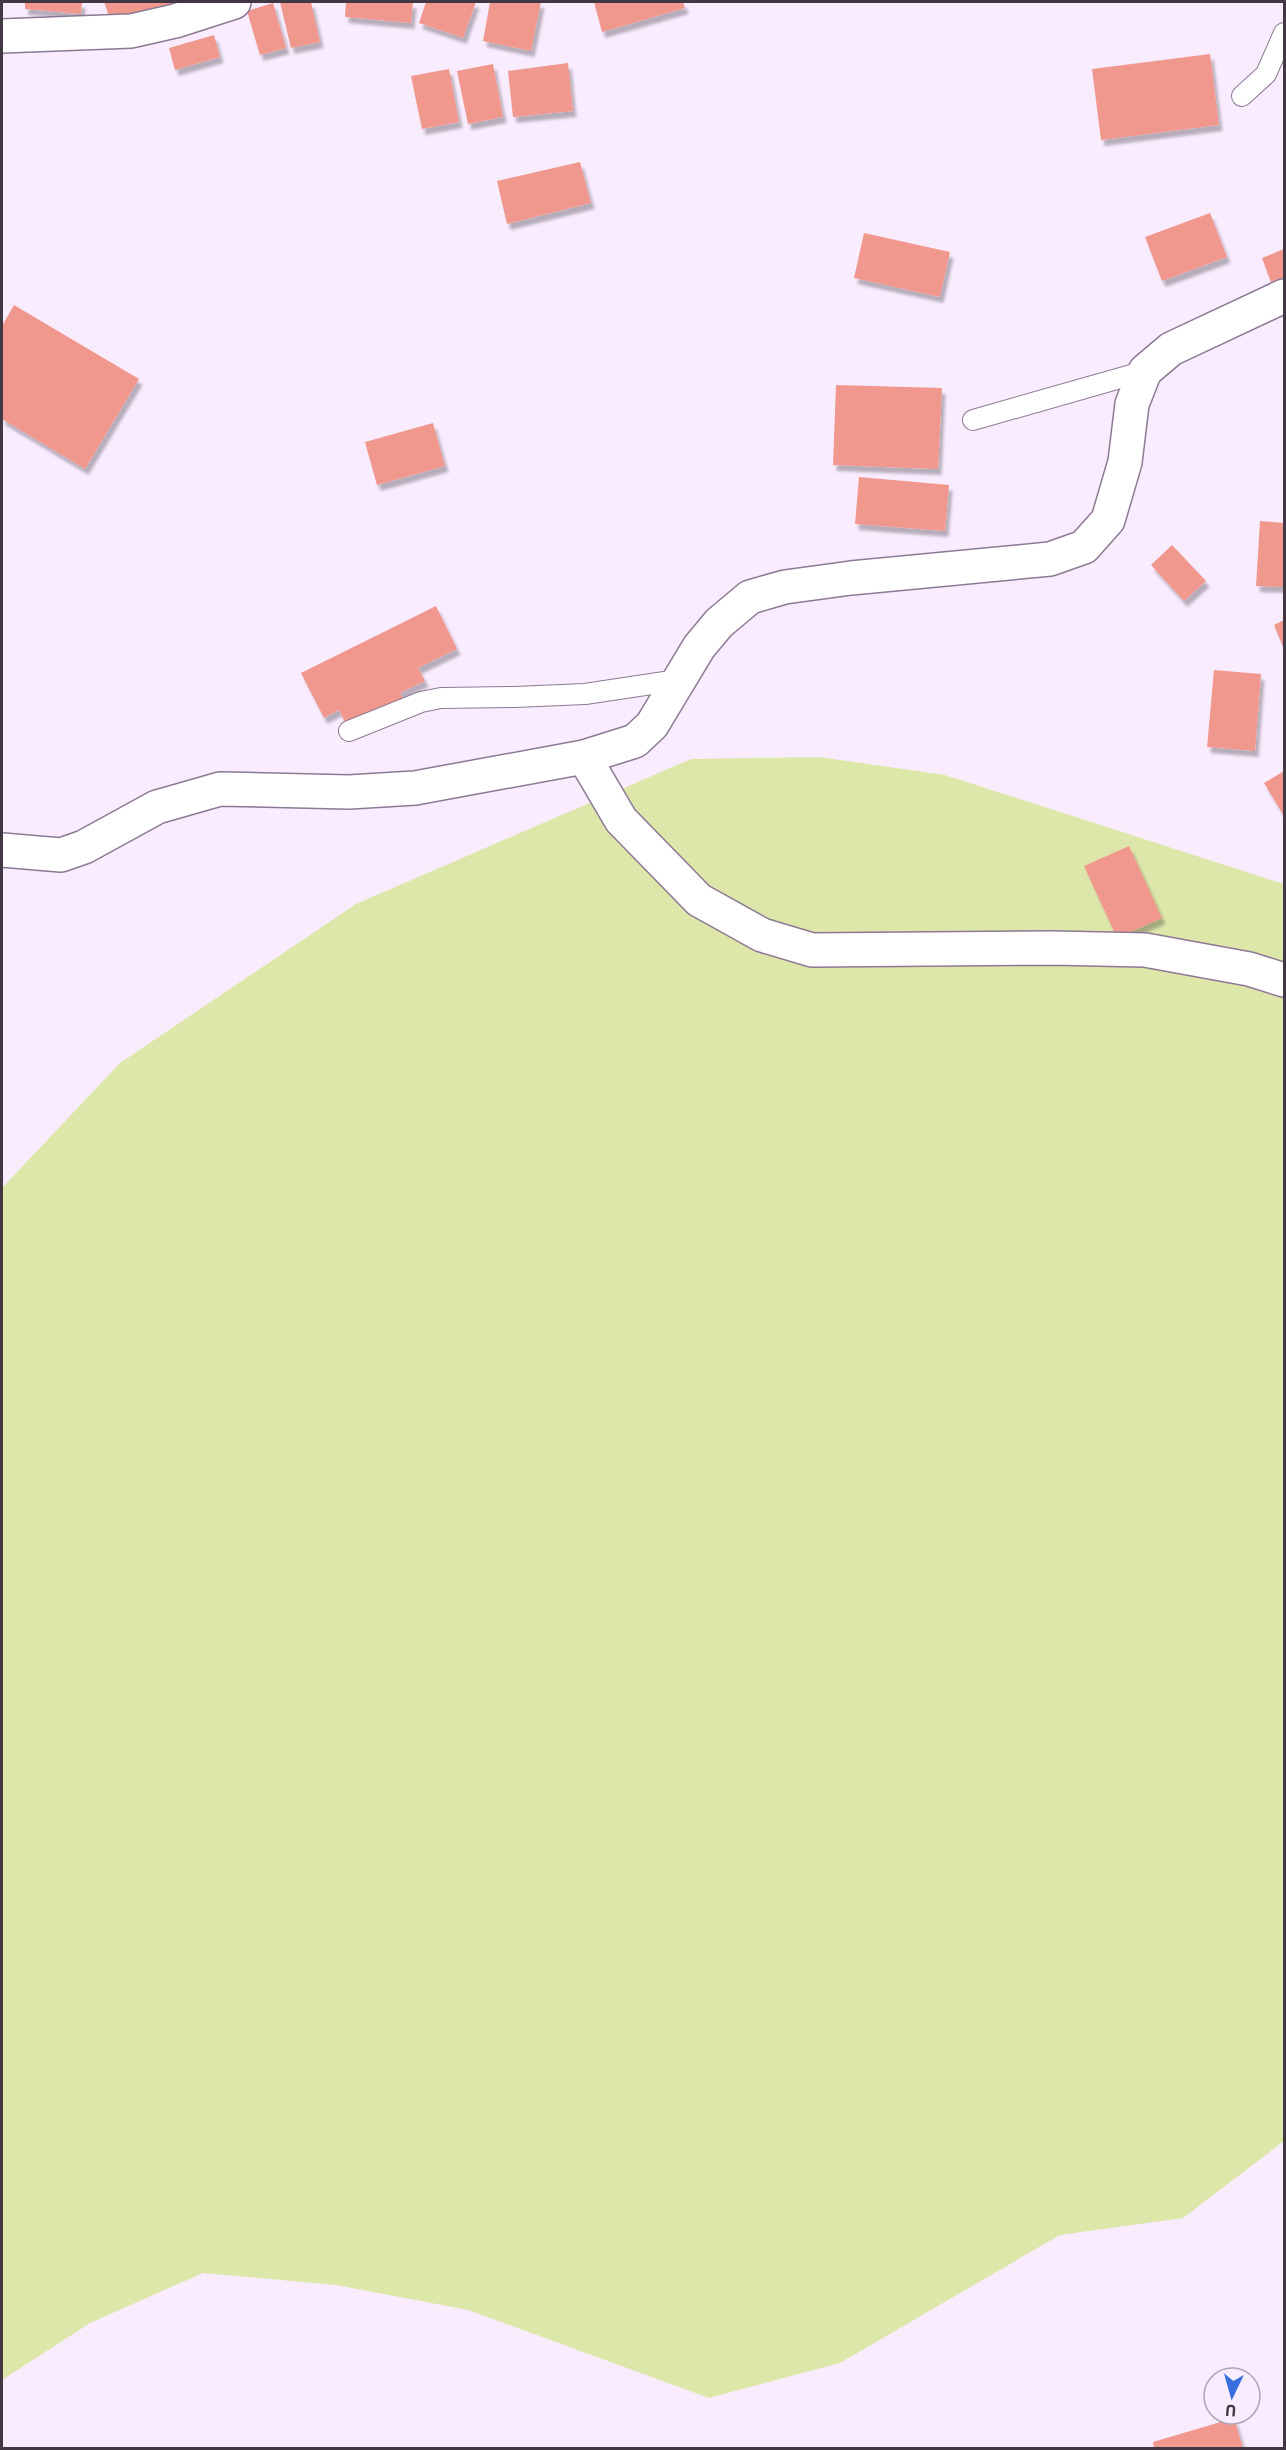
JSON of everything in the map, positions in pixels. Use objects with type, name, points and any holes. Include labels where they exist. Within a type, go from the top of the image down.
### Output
[{"type":"street","points":[[2,36],[131,31],[175,21],[234,2]]},
{"type":"street","points":[[2,850],[61,855],[84,847],[157,807],[220,789],[349,792],[415,788],[584,757],[635,741],[652,725],[699,646],[719,623],[750,597],[785,587],[851,578],[1050,559],[1084,547],[1108,520],[1125,462],[1132,404],[1145,371],[1171,349],[1284,296]]},
{"type":"street","points":[[584,757],[621,820],[699,900],[762,935],[812,950],[1053,948],[1145,950],[1250,969],[1284,980]]},
{"type":"lane","points":[[1242,96],[1266,74],[1284,33]]},
{"type":"lane","points":[[974,420],[1145,371]]},
{"type":"lane","points":[[349,731],[421,702],[441,698],[515,698],[585,694],[678,680]]},
{"type":"green space","points":[[819,757],[945,775],[1284,884],[1284,2141],[1183,2218],[1060,2235],[840,2363],[709,2398],[468,2310],[336,2285],[203,2273],[90,2323],[2,2380],[2,1188],[120,1063],[356,904],[691,759]]},
{"type":"building","points":[[25,2],[82,2],[81,14],[25,9]]},
{"type":"building","points":[[104,2],[174,2],[175,6],[113,27]]},
{"type":"building","points":[[280,2],[311,2],[320,42],[291,48]]},
{"type":"building","points":[[346,2],[413,2],[411,23],[345,17]]},
{"type":"building","points":[[426,2],[476,2],[463,38],[419,23]]},
{"type":"building","points":[[490,2],[541,2],[531,51],[483,41]]},
{"type":"building","points":[[594,2],[683,2],[685,8],[602,32]]},
{"type":"building","points":[[273,3],[286,48],[260,55],[247,11]]},
{"type":"building","points":[[214,35],[220,57],[175,70],[169,48]]},
{"type":"building","points":[[1210,54],[1219,125],[1101,140],[1092,69]]},
{"type":"building","points":[[568,63],[573,111],[513,117],[508,71]]},
{"type":"building","points":[[493,64],[503,117],[468,124],[457,71]]},
{"type":"building","points":[[449,69],[459,122],[422,129],[411,76]]},
{"type":"building","points":[[580,162],[591,203],[507,224],[497,181]]},
{"type":"building","points":[[1210,213],[1227,257],[1162,281],[1145,237]]},
{"type":"building","points":[[864,233],[950,252],[940,297],[854,278]]},
{"type":"building","points":[[1284,249],[1284,277],[1271,282],[1262,258]]},
{"type":"building","points":[[14,305],[139,379],[85,469],[2,419],[2,326]]},
{"type":"building","points":[[836,385],[942,388],[938,469],[833,465]]},
{"type":"building","points":[[433,423],[445,466],[377,485],[365,442]]},
{"type":"building","points":[[859,477],[949,485],[945,531],[855,524]]},
{"type":"building","points":[[1260,521],[1284,523],[1284,587],[1256,586]]},
{"type":"building","points":[[1172,545],[1206,581],[1184,601],[1151,565]]},
{"type":"building","points":[[436,606],[457,649],[418,668],[425,681],[400,693],[403,698],[347,726],[339,710],[324,718],[301,673]]},
{"type":"building","points":[[1284,620],[1284,649],[1274,625]]},
{"type":"building","points":[[1214,670],[1261,674],[1255,751],[1207,747]]},
{"type":"building","points":[[1284,771],[1284,816],[1264,783]]},
{"type":"building","points":[[1129,846],[1162,918],[1117,938],[1084,866]]},
{"type":"building","points":[[1207,2426],[1236,2426],[1243,2448],[1154,2448],[1153,2442]]}]
